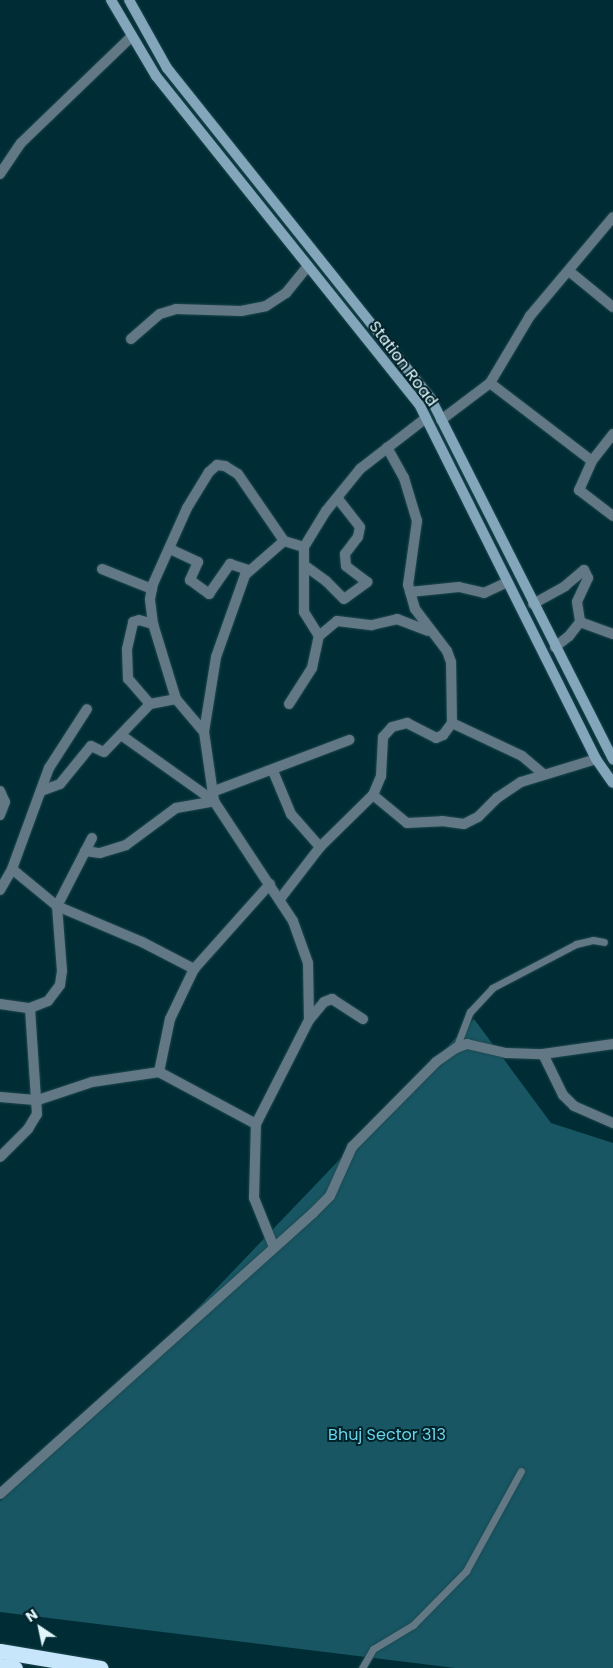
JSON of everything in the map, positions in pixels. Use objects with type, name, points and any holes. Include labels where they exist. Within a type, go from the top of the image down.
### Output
[{"type":"highway","points":[[0,1651],[101,1668]]},
{"type":"highway","points":[[0,1666],[15,1668]]},
{"type":"street","name":"Station Road","points":[[111,0],[156,76],[308,266],[426,418],[596,759],[613,783]]},
{"type":"street","name":"Station Road","points":[[129,0],[167,68],[431,399],[555,647],[609,745],[613,760]]},
{"type":"street","points":[[0,174],[22,143],[132,36]]},
{"type":"street","points":[[441,420],[490,384],[530,316],[613,217]]},
{"type":"street","points":[[131,339],[160,314],[176,309],[241,311],[266,306],[286,293],[308,266]]},
{"type":"street","points":[[568,271],[613,307]]},
{"type":"street","points":[[490,384],[592,461]]},
{"type":"street","points":[[319,636],[304,612],[304,547],[337,498],[360,469],[426,418]]},
{"type":"street","points":[[613,434],[592,461],[579,490],[613,516]]},
{"type":"street","points":[[280,899],[320,847],[373,795],[381,776],[383,737],[392,727],[407,723],[436,738],[443,736],[452,723],[451,662],[447,651],[428,630],[410,592],[408,585],[417,521],[404,478],[387,447]]},
{"type":"street","points":[[204,732],[176,699],[153,624],[152,589],[187,508],[209,472],[217,465],[232,468],[284,541],[304,547]]},
{"type":"street","points":[[304,565],[326,581],[344,599],[367,582],[346,566],[345,554],[358,537],[360,527],[337,498]]},
{"type":"street","points":[[213,797],[204,732],[216,657],[249,570],[284,541]]},
{"type":"street","points":[[170,549],[198,562],[190,580],[209,594],[230,564],[249,570]]},
{"type":"street","points":[[102,568],[152,589]]},
{"type":"street","points":[[533,604],[565,586],[584,570],[588,578],[577,602],[580,622],[569,636],[555,647]]},
{"type":"street","points":[[410,592],[459,587],[484,593],[508,582]]},
{"type":"street","points":[[289,704],[312,668],[319,636],[336,622],[372,625],[397,619],[428,630]]},
{"type":"street","points":[[150,704],[128,679],[126,649],[133,622],[139,620],[153,624]]},
{"type":"street","points":[[580,622],[613,634]]},
{"type":"street","points":[[41,791],[60,784],[91,746],[104,752],[150,704],[176,699]]},
{"type":"street","points":[[0,890],[12,869],[49,768],[87,708]]},
{"type":"street","points":[[452,723],[522,756],[542,773]]},
{"type":"street","points":[[121,735],[213,797],[293,921],[308,963],[309,1020]]},
{"type":"street","points":[[85,851],[100,853],[126,845],[176,808],[213,797],[237,780],[273,770],[349,740]]},
{"type":"street","points":[[373,795],[407,823],[442,821],[464,824],[478,817],[511,788],[542,773],[596,759]]},
{"type":"street","points":[[273,770],[291,814],[320,847]]},
{"type":"street","points":[[0,791],[5,802],[0,815]]},
{"type":"street","points":[[0,1004],[30,1008],[48,1001],[60,985],[57,906],[92,838]]},
{"type":"street","points":[[12,869],[57,906],[142,942],[194,969]]},
{"type":"street","points":[[160,1072],[170,1019],[194,969],[270,884]]},
{"type":"street","points":[[273,1245],[254,1198],[256,1124],[309,1020],[324,1002],[332,1000],[364,1019]]},
{"type":"street","points":[[0,1157],[28,1130],[37,1114],[38,1100],[30,1008]]},
{"type":"street","points":[[0,1494],[259,1262],[273,1245],[330,1196],[352,1147],[436,1062],[456,1048],[467,1044],[506,1053],[543,1054],[613,1044]]},
{"type":"street","points":[[543,1054],[563,1096],[574,1106],[613,1123]]},
{"type":"street","points":[[0,1097],[38,1100],[92,1082],[160,1072],[256,1124]]},
{"type":"lane","points":[[456,1048],[470,1012],[492,988],[576,944],[593,940],[604,942]]},
{"type":"lane","points":[[362,1668],[373,1649],[413,1625],[466,1572],[521,1471]]},
{"type":"green space","name":"Bhuj Sector 313","points":[[474,1019],[551,1123],[613,1143],[613,1668],[455,1668],[0,1612],[0,1501],[147,1361]]}]
